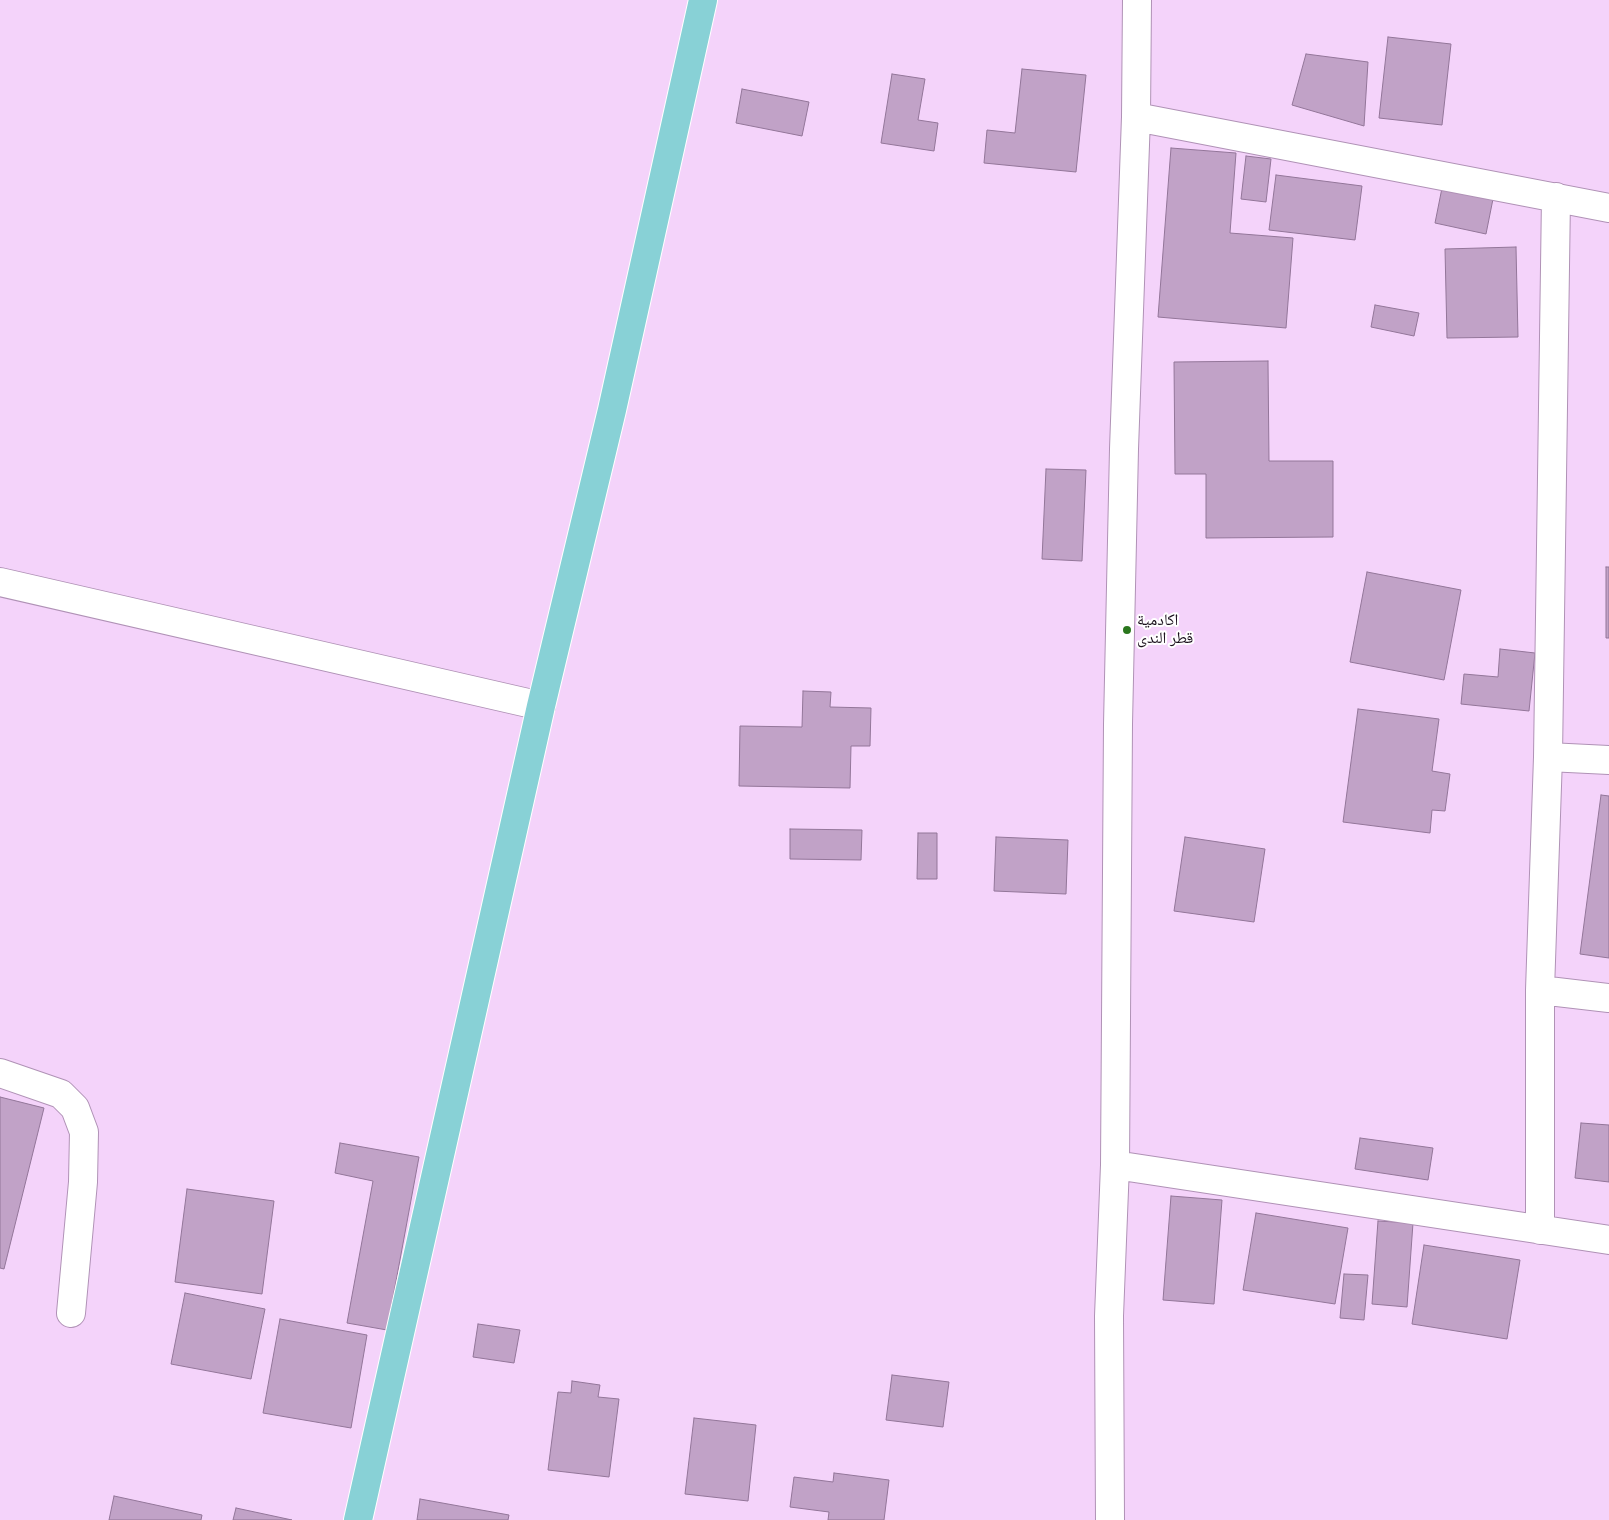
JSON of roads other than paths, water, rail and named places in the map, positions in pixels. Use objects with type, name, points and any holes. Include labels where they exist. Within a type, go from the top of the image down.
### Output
[{"type":"main road","points":[[358,1520],[541,706],[612,410],[703,0]]},
{"type":"street","points":[[1110,1520],[1109,1316],[1116,1165],[1118,714],[1124,448],[1136,117],[1137,0]]},
{"type":"street","points":[[1136,117],[1609,208]]},
{"type":"street","points":[[1540,1230],[1540,990],[1548,757],[1556,197]]},
{"type":"street","points":[[0,582],[541,706]]},
{"type":"street","points":[[1548,757],[1609,760]]},
{"type":"street","points":[[1540,990],[1609,998]]},
{"type":"street","points":[[0,1073],[61,1094],[75,1108],[84,1132],[83,1182],[71,1313]]},
{"type":"street","points":[[1116,1165],[1609,1240]]},
{"type":"place","name":"اكادمية قطر الندى","points":[[1127,630]]}]
